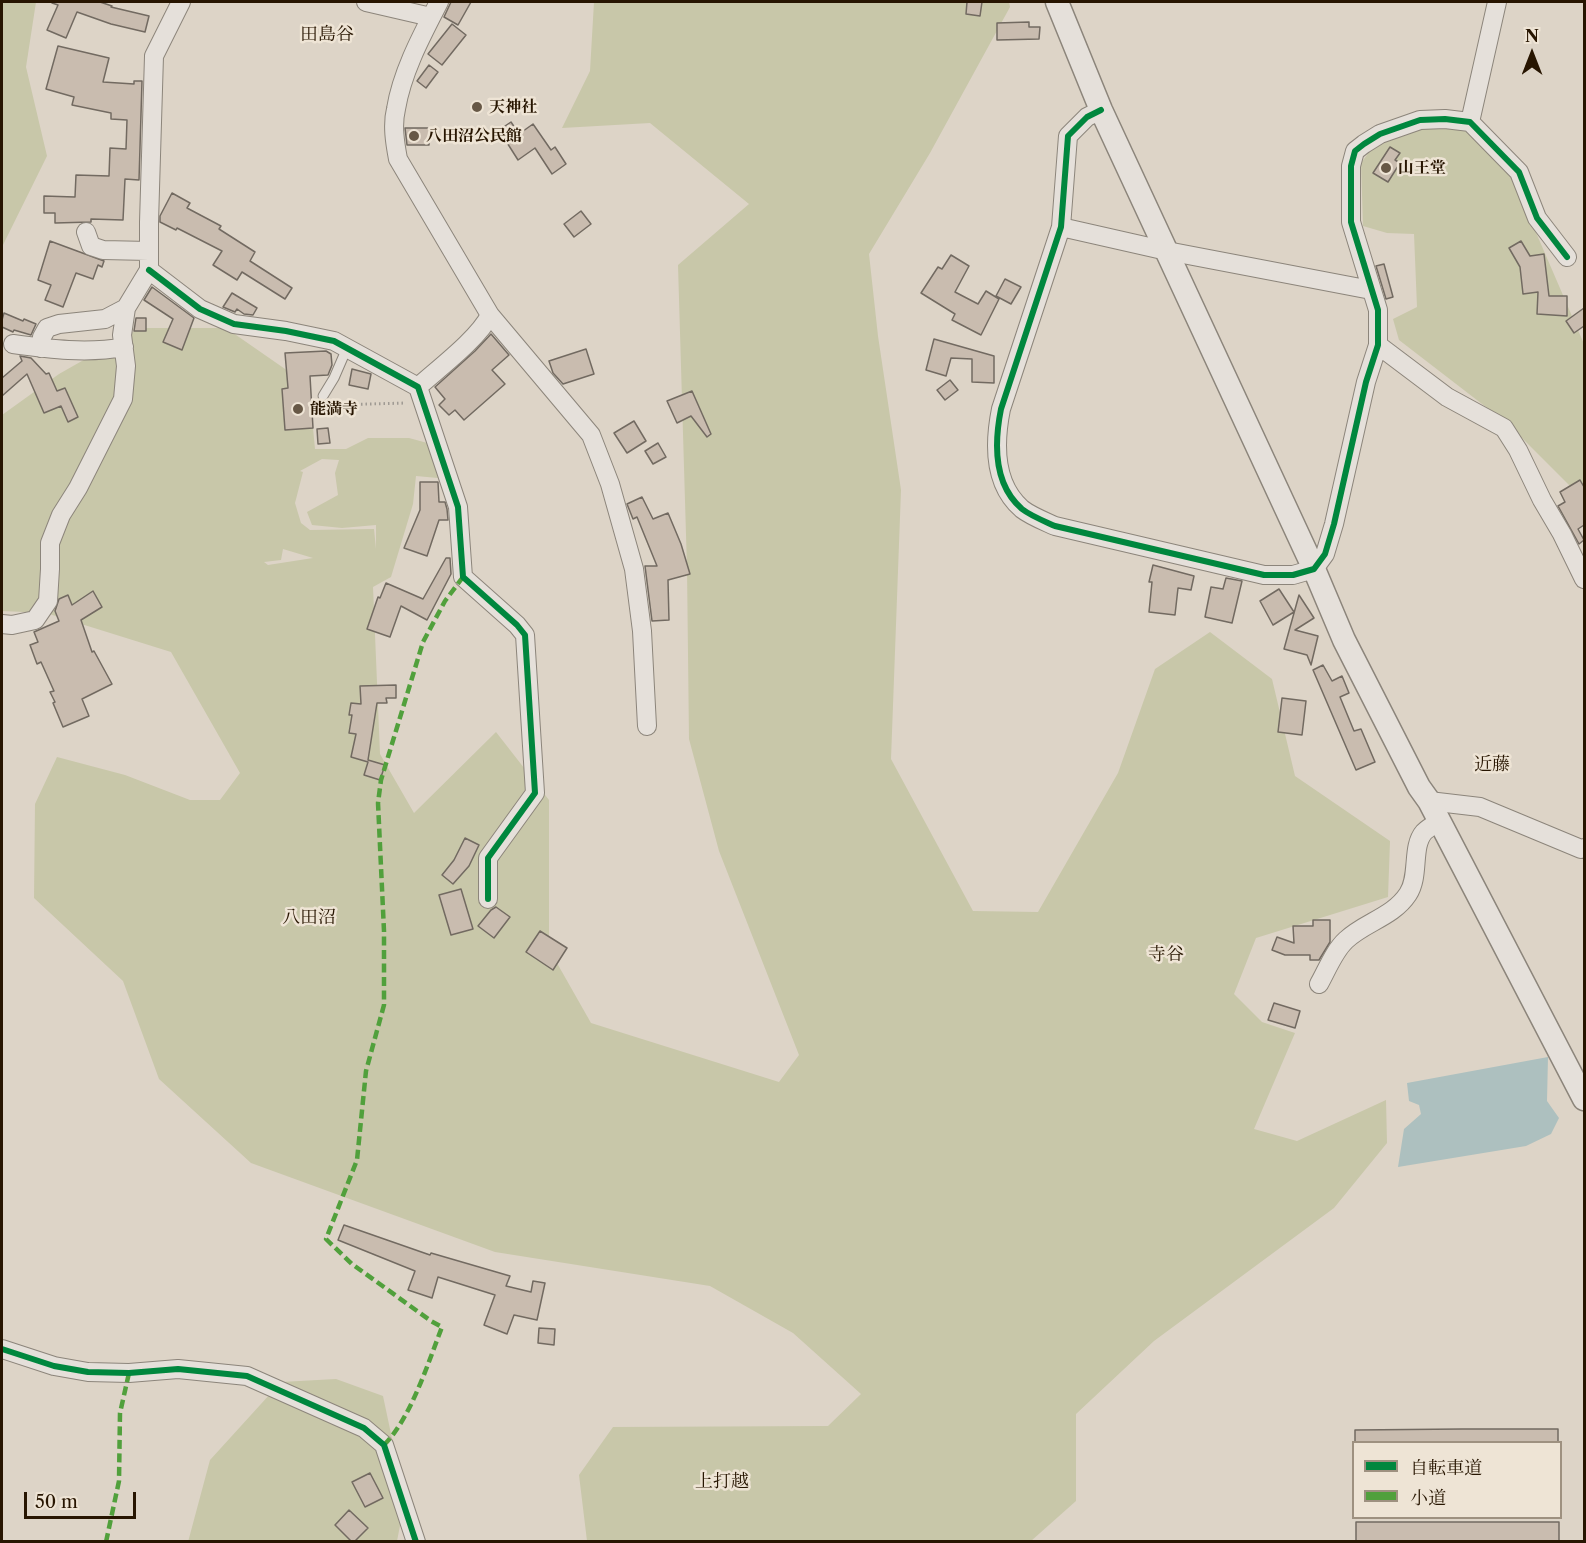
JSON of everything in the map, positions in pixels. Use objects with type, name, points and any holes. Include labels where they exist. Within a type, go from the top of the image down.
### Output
[{"type":"street","points":[[2,624],[12,625],[35,620],[48,601],[50,543],[61,515],[78,488],[123,399],[126,366],[122,335],[126,308],[149,270],[154,56],[181,2]]},
{"type":"street","points":[[366,2],[435,9],[412,60],[395,110],[398,159],[490,315],[591,435],[610,483],[634,569],[642,631],[647,726]]},
{"type":"street","points":[[1057,2],[1101,110],[1314,569],[1344,640],[1584,1099]]},
{"type":"street","points":[[1470,122],[1497,2]]},
{"type":"street","points":[[1101,110],[1087,117],[1068,136],[1061,227],[1001,409],[997,428],[997,457],[1008,496],[1023,511],[1055,526],[1264,575],[1293,575],[1314,569],[1325,554],[1335,524],[1366,382],[1378,345],[1378,310],[1351,222],[1351,166],[1355,151],[1380,134],[1420,120],[1445,119],[1470,122],[1519,172],[1538,218],[1567,257]]},
{"type":"street","points":[[1061,227],[1371,290]]},
{"type":"street","points":[[86,232],[91,246],[103,250],[149,250]]},
{"type":"street","points":[[149,270],[200,309],[234,324],[334,342],[420,395],[458,507],[463,577],[517,625],[525,635],[535,793],[488,858],[488,899]]},
{"type":"street","points":[[40,348],[47,328],[59,324],[105,319],[126,308]]},
{"type":"street","points":[[420,395],[486,324],[490,315]]},
{"type":"street","points":[[13,345],[69,351],[104,351],[124,348]]},
{"type":"street","points":[[1378,345],[1447,397],[1504,428],[1518,450],[1542,500],[1563,534],[1584,579]]},
{"type":"street","points":[[1429,801],[1480,807],[1581,849],[1584,848]]},
{"type":"street","points":[[1319,984],[1343,942],[1356,931],[1401,904],[1410,890],[1416,870],[1418,846],[1424,832],[1440,821]]},
{"type":"street","points":[[2,1349],[54,1366],[88,1372],[129,1373],[178,1369],[247,1376],[364,1428],[384,1445],[416,1542]]},
{"type":"lane","points":[[323,396],[347,348]]},
{"type":"path","points":[[334,405],[420,395]]},
{"type":"green space","points":[[2,2],[36,2],[26,67],[47,156],[2,247]]},
{"type":"green space","points":[[594,2],[1009,2],[1010,7],[930,153],[869,254],[878,336],[901,490],[891,759],[973,911],[1038,912],[1118,773],[1155,669],[1210,632],[1272,679],[1295,776],[1390,841],[1388,897],[1256,938],[1234,994],[1262,1022],[1295,1033],[1254,1129],[1297,1141],[1386,1100],[1387,1143],[1334,1208],[1154,1341],[1076,1414],[1076,1501],[1031,1541],[587,1541],[579,1475],[613,1427],[828,1426],[861,1394],[793,1333],[710,1286],[495,1252],[251,1163],[159,1079],[123,981],[34,898],[35,804],[57,757],[125,775],[190,800],[220,800],[240,773],[171,652],[46,613],[2,611],[2,415],[59,374],[140,328],[226,328],[311,387],[282,389],[285,430],[313,428],[315,449],[346,449],[368,438],[409,438],[431,444],[438,478],[416,476],[413,504],[391,577],[373,587],[380,754],[414,813],[496,732],[549,800],[549,949],[591,1023],[779,1082],[799,1055],[719,851],[689,739],[687,568],[678,265],[749,204],[650,123],[562,128],[590,71]],"holes":[[[322,459],[339,460],[335,473],[338,495],[307,512],[312,525],[342,528],[376,525],[376,549],[374,529],[310,530],[301,523],[295,503],[303,472],[300,471]],[[283,549],[313,558],[268,565],[264,562],[281,560]]]},
{"type":"green space","points":[[1420,125],[1468,129],[1509,166],[1584,344],[1584,500],[1508,424],[1399,340],[1393,319],[1417,307],[1414,234],[1387,233],[1363,226],[1361,163],[1372,148]]},
{"type":"green space","points":[[336,1379],[383,1396],[405,1500],[397,1541],[188,1542],[210,1460],[281,1382]]},
{"type":"shaded area","points":[[1548,1057],[1547,1101],[1559,1118],[1551,1134],[1526,1146],[1398,1167],[1404,1129],[1421,1114],[1419,1105],[1409,1101],[1407,1083]]},
{"type":"building","points":[[52,2],[100,2],[149,16],[145,32],[111,24],[77,12],[66,38],[47,30],[58,5]]},
{"type":"building","points":[[451,2],[471,2],[458,25],[444,17]]},
{"type":"building","points":[[967,2],[982,2],[980,16],[966,14]]},
{"type":"building","points":[[1029,22],[1029,27],[1040,27],[1039,39],[997,40],[997,23]]},
{"type":"building","points":[[452,24],[466,35],[442,65],[428,54]]},
{"type":"building","points":[[58,46],[109,58],[103,82],[134,84],[134,81],[142,81],[139,180],[125,179],[123,220],[91,219],[91,222],[55,223],[55,213],[44,213],[44,196],[75,197],[76,175],[109,176],[110,148],[126,149],[127,120],[111,119],[111,113],[72,105],[74,97],[46,89]]},
{"type":"building","points":[[429,65],[438,72],[426,88],[417,81]]},
{"type":"building","points":[[511,122],[519,134],[533,124],[551,150],[555,147],[566,164],[552,174],[535,148],[518,160],[499,130]]},
{"type":"building","name":"八田沼公民館","points":[[405,128],[429,128],[429,145],[407,145]]},
{"type":"building","name":"山王堂","points":[[1390,147],[1400,153],[1395,160],[1400,163],[1388,182],[1373,173]]},
{"type":"building","points":[[172,193],[190,203],[187,208],[221,226],[219,229],[255,252],[250,261],[292,288],[285,299],[242,272],[237,280],[213,265],[222,251],[160,222],[160,216]]},
{"type":"building","points":[[581,211],[591,224],[574,237],[564,224]]},
{"type":"building","points":[[50,241],[104,261],[102,267],[98,265],[93,279],[76,273],[63,307],[45,300],[51,285],[38,280]]},
{"type":"building","points":[[1521,241],[1530,256],[1544,254],[1549,296],[1567,296],[1567,316],[1537,314],[1538,292],[1523,294],[1520,267],[1509,248]]},
{"type":"building","points":[[951,255],[969,266],[955,292],[978,304],[986,291],[999,299],[981,335],[952,320],[955,314],[921,293],[938,267],[942,269]]},
{"type":"building","points":[[1384,264],[1393,297],[1386,299],[1376,266]]},
{"type":"building","points":[[1005,279],[1021,287],[1011,304],[996,296]]},
{"type":"building","points":[[152,287],[194,318],[182,350],[163,342],[173,319],[144,300]]},
{"type":"building","points":[[232,293],[257,308],[253,315],[223,307]]},
{"type":"building","points":[[1584,308],[1584,326],[1574,333],[1566,321]]},
{"type":"building","points":[[4,313],[36,324],[31,335],[14,330],[13,332],[2,327]]},
{"type":"building","points":[[136,318],[146,318],[146,331],[134,331]]},
{"type":"building","points":[[491,334],[509,355],[492,370],[505,384],[464,420],[455,410],[449,415],[439,405],[445,399],[435,387]]},
{"type":"building","points":[[934,339],[994,356],[994,383],[972,382],[972,359],[951,358],[946,376],[926,370]]},
{"type":"building","points":[[586,349],[594,374],[563,384],[553,373],[549,361]]},
{"type":"building","points":[[326,351],[331,354],[332,365],[328,375],[310,376],[313,428],[285,430],[282,389],[288,388],[285,353]]},
{"type":"building","points":[[20,356],[31,358],[46,374],[49,373],[57,391],[65,388],[78,417],[68,422],[61,406],[44,413],[27,374],[2,396],[2,378],[22,361]]},
{"type":"building","points":[[352,369],[371,374],[368,389],[349,385]]},
{"type":"building","points":[[950,380],[958,390],[945,400],[937,390]]},
{"type":"building","points":[[692,391],[711,434],[707,437],[691,416],[677,423],[667,401]]},
{"type":"building","points":[[634,421],[646,441],[627,453],[614,433]]},
{"type":"building","points":[[328,428],[330,443],[318,444],[317,429]]},
{"type":"building","points":[[658,443],[666,457],[653,464],[645,451]]},
{"type":"building","points":[[1580,480],[1584,487],[1584,525],[1578,529],[1584,540],[1579,544],[1558,506],[1565,502],[1560,492]]},
{"type":"building","points":[[420,482],[438,482],[439,502],[445,502],[447,509],[448,520],[439,520],[427,556],[404,548],[420,510]]},
{"type":"building","points":[[642,497],[653,519],[668,513],[690,574],[668,580],[669,620],[652,621],[645,566],[657,566],[637,517],[633,519],[627,504]]},
{"type":"building","points":[[446,558],[450,558],[451,574],[427,620],[401,606],[390,637],[367,629],[378,597],[380,598],[386,583],[423,599]]},
{"type":"building","points":[[1153,565],[1194,576],[1191,590],[1178,588],[1175,615],[1149,612],[1152,582],[1149,582]]},
{"type":"building","points":[[1226,578],[1242,581],[1232,623],[1205,617],[1211,587],[1223,589]]},
{"type":"building","points":[[1279,589],[1294,612],[1273,625],[1260,601]]},
{"type":"building","points":[[93,591],[102,607],[81,620],[92,652],[94,651],[112,684],[82,699],[89,716],[63,727],[50,692],[54,691],[41,662],[37,664],[30,645],[38,642],[34,632],[59,621],[55,611],[59,599],[68,595],[72,605]]},
{"type":"building","points":[[1299,595],[1314,618],[1295,630],[1318,636],[1311,665],[1307,655],[1284,649]]},
{"type":"building","points":[[1323,665],[1332,681],[1342,676],[1349,693],[1340,697],[1354,731],[1361,729],[1375,762],[1356,770],[1313,670]]},
{"type":"building","points":[[396,685],[396,698],[386,698],[387,703],[377,703],[368,760],[385,765],[380,780],[364,775],[368,762],[351,757],[356,734],[349,733],[351,703],[361,704],[360,686]]},
{"type":"building","points":[[1282,698],[1306,701],[1302,735],[1278,732]]},
{"type":"building","points":[[465,838],[479,845],[469,866],[453,884],[442,875],[454,860]]},
{"type":"building","points":[[461,889],[473,929],[451,935],[439,895]]},
{"type":"building","points":[[496,907],[510,917],[494,938],[478,926]]},
{"type":"building","points":[[1313,920],[1330,920],[1330,942],[1319,960],[1310,960],[1310,955],[1285,955],[1272,950],[1277,937],[1294,943],[1293,926],[1313,926]]},
{"type":"building","points":[[540,931],[567,948],[553,970],[526,952]]},
{"type":"building","points":[[1274,1003],[1300,1011],[1295,1028],[1268,1020]]},
{"type":"building","points":[[344,1225],[430,1255],[431,1253],[510,1276],[506,1286],[531,1292],[533,1281],[545,1283],[537,1320],[514,1315],[507,1334],[484,1325],[495,1295],[438,1277],[432,1298],[408,1290],[415,1271],[338,1240]]},
{"type":"building","points":[[539,1328],[555,1329],[554,1345],[538,1343]]},
{"type":"building","points":[[1558,1429],[1558,1441],[1355,1441],[1355,1430]]},
{"type":"building","points":[[370,1473],[383,1498],[365,1507],[352,1482]]},
{"type":"building","points":[[349,1510],[368,1528],[354,1542],[335,1525]]},
{"type":"building","points":[[1356,1522],[1559,1522],[1559,1542],[1356,1542]]},
{"type":"marked path","points":[[384,1445],[394,1434],[411,1405],[442,1327],[352,1264],[326,1239],[357,1160],[366,1071],[384,1005],[384,931],[378,803],[381,780],[423,642],[445,601],[463,577]]},
{"type":"marked path","points":[[106,1542],[119,1481],[120,1413],[129,1373]]},
{"type":"cycle path","points":[[1101,110],[1087,117],[1068,136],[1061,227],[1001,409],[997,436],[1001,476],[1012,499],[1033,516],[1055,526],[1264,575],[1293,575],[1314,569],[1325,554],[1334,524],[1366,382],[1378,345],[1378,310],[1351,222],[1351,166],[1355,151],[1380,134],[1420,120],[1445,119],[1470,122],[1519,172],[1537,218],[1567,257]]},
{"type":"cycle path","points":[[149,270],[200,309],[234,324],[286,331],[334,341],[418,387],[458,507],[463,577],[517,625],[525,635],[535,793],[488,858],[488,899]]},
{"type":"cycle path","points":[[2,1349],[54,1366],[88,1372],[129,1373],[178,1369],[247,1376],[364,1428],[384,1445],[416,1542]]},
{"type":"place","name":"天神社","points":[[477,107]]},
{"type":"place","name":"八田沼公民館","points":[[414,136]]},
{"type":"place","name":"山王堂","points":[[1386,168]]},
{"type":"place","name":"能満寺","points":[[298,409]]},
{"type":"district","name":"田島谷","points":[[327,35]]},
{"type":"district","name":"近藤","points":[[1492,765]]},
{"type":"district","name":"八田沼","points":[[309,918]]},
{"type":"district","name":"寺谷","points":[[1166,955]]},
{"type":"district","name":"上打越","points":[[722,1482]]}]
